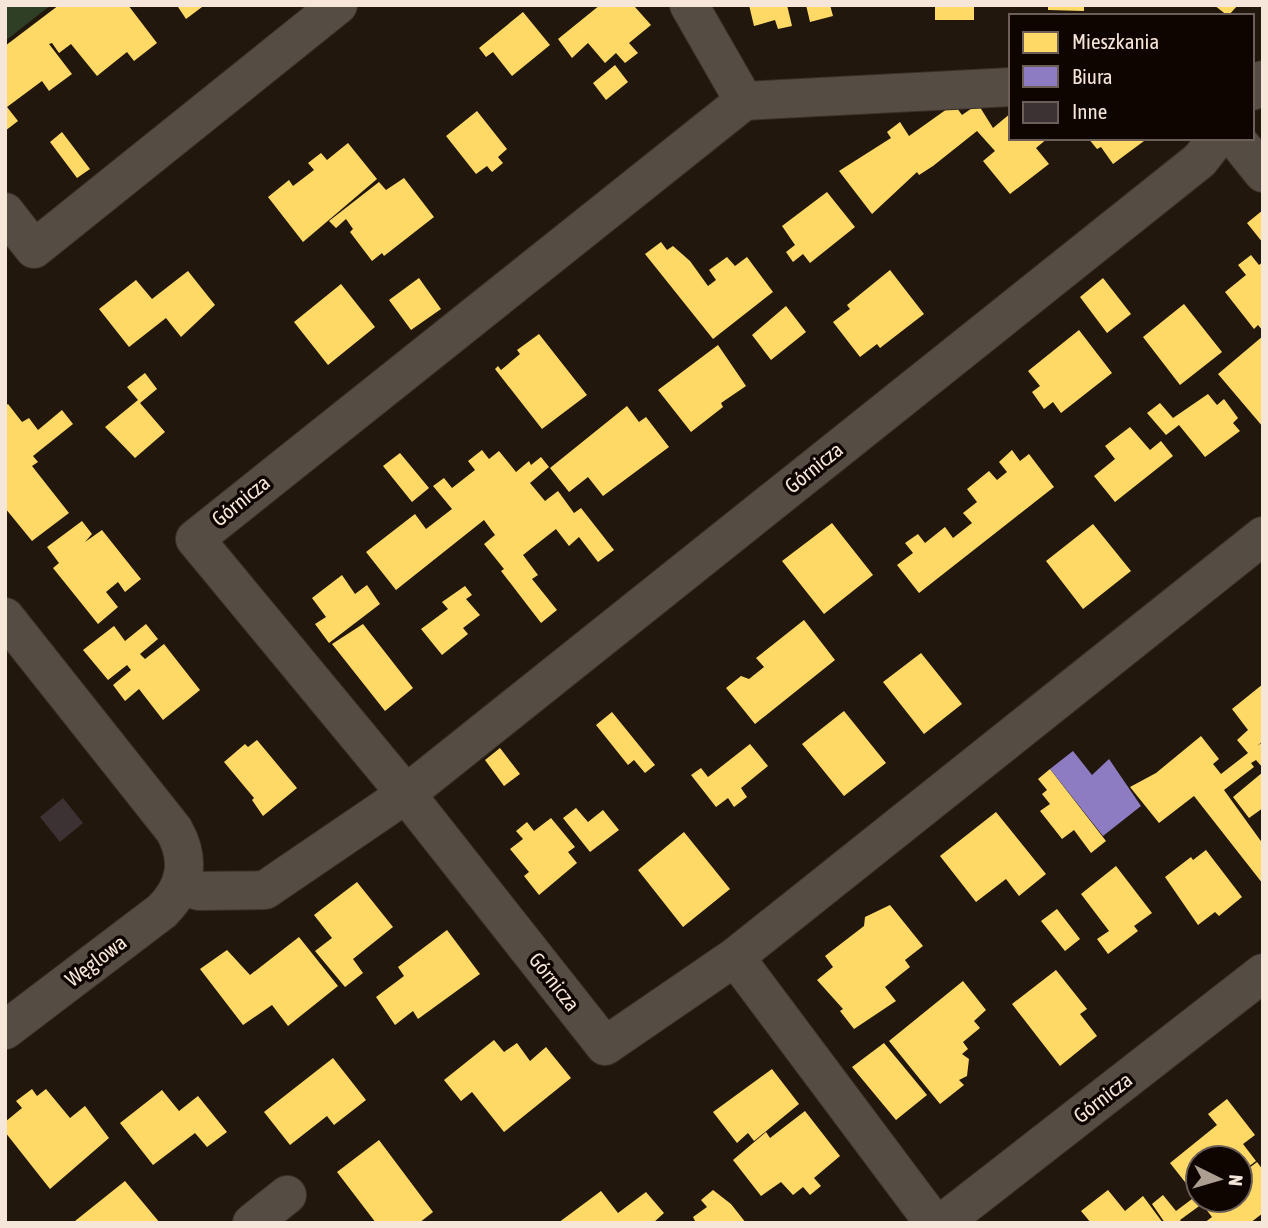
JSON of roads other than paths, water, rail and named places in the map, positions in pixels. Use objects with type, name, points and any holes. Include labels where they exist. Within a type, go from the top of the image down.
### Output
[{"type":"street","points":[[5,212],[34,249],[338,5]]},
{"type":"street","points":[[689,5],[744,101],[1009,87]]},
{"type":"street","name":"Górnicza","points":[[744,101],[195,539],[406,793],[604,1046],[734,957],[1263,537]]},
{"type":"street","name":"Górnicza","points":[[181,886],[199,891],[265,890],[406,793],[1200,160],[1215,140]]},
{"type":"street","points":[[1237,140],[1263,173]]},
{"type":"street","points":[[5,617],[174,830],[185,856],[181,886]]},
{"type":"street","name":"Węglowa","points":[[5,1030],[162,911],[181,886]]},
{"type":"street","points":[[734,957],[934,1223]]},
{"type":"street","name":"Górnicza","points":[[942,1223],[1263,973]]},
{"type":"street","points":[[251,1223],[287,1195]]}]
